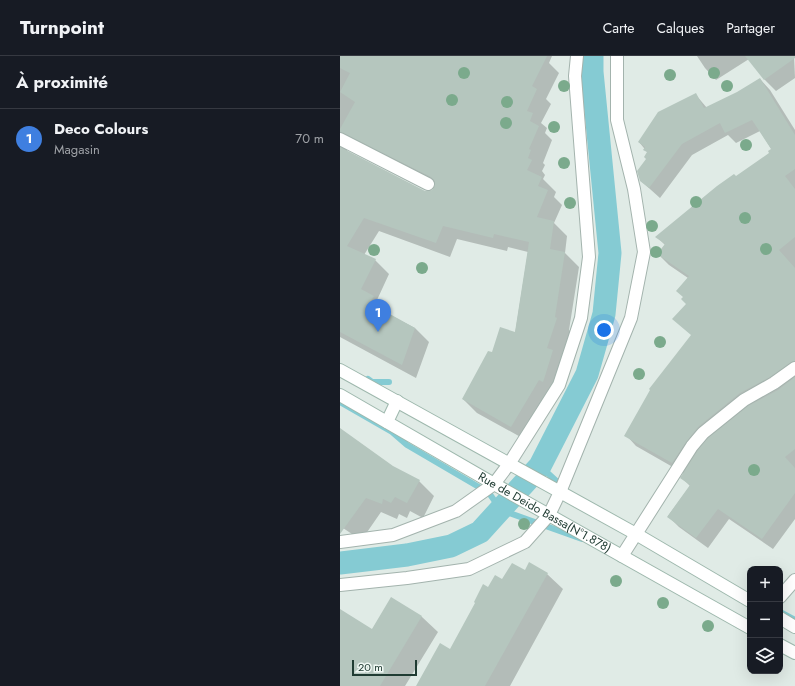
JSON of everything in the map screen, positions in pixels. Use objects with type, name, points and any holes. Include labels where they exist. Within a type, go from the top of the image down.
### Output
[{"type":"street","points":[[340,542],[393,535],[449,514],[456,511],[494,484],[514,466],[558,385],[582,318],[589,256],[575,76],[577,56]]},
{"type":"street","points":[[340,585],[407,578],[469,569],[524,542],[549,515],[560,492],[631,318],[644,252],[634,189],[617,120],[617,56]]},
{"type":"street","points":[[340,139],[428,184]]},
{"type":"street","points":[[622,556],[692,446],[703,433],[744,400],[774,383],[795,368]]},
{"type":"street","name":"Rue de Deido Bassa(N°1.878)","points":[[340,370],[636,534],[747,599]]},
{"type":"street","name":"Rue de Deido Bassa(N°1.878)","points":[[340,395],[508,492],[747,626]]},
{"type":"street","points":[[387,422],[397,401]]},
{"type":"street","points":[[783,594],[795,580]]},
{"type":"street","points":[[783,620],[795,627]]},
{"type":"street","points":[[783,646],[795,653]]},
{"type":"building","points":[[340,56],[547,56],[532,86],[537,89],[527,111],[533,113],[530,121],[539,126],[529,149],[531,150],[528,158],[532,160],[527,170],[542,177],[538,186],[548,190],[537,217],[554,221],[550,249],[565,252],[555,317],[557,318],[547,348],[553,350],[545,376],[543,382],[539,380],[511,427],[462,399],[488,351],[492,352],[500,327],[515,332],[529,242],[494,234],[493,238],[443,226],[436,243],[364,218],[347,246],[376,259],[361,289],[374,296],[370,303],[415,328],[402,365],[340,332],[340,147],[425,191],[432,190],[435,184],[431,177],[340,132],[340,129],[355,102],[340,92],[350,73],[340,68]]},
{"type":"building","points":[[745,56],[795,56],[795,58],[764,80]]},
{"type":"building","points":[[760,78],[795,135],[795,169],[785,176],[795,189],[795,237],[779,250],[795,268],[795,361],[791,362],[770,377],[740,393],[698,427],[672,463],[624,436],[650,390],[649,389],[691,335],[672,319],[686,304],[681,299],[683,297],[676,291],[689,276],[657,254],[665,244],[655,237],[717,186],[734,174],[736,176],[769,153],[768,151],[771,149],[752,120],[725,133],[720,123],[682,144],[649,188],[640,181],[637,171],[646,159],[644,157],[647,152],[643,150],[645,147],[638,142],[658,112],[696,93],[704,108],[737,92]]},
{"type":"building","points":[[795,377],[795,449],[785,457],[795,468],[795,493],[762,539],[718,509],[696,538],[667,517],[690,485],[680,478],[698,450],[708,438],[748,406],[778,390]]},
{"type":"building","points":[[340,428],[393,466],[420,480],[407,503],[395,497],[391,503],[383,499],[382,504],[366,498],[340,534]]},
{"type":"building","points":[[529,562],[548,573],[485,686],[416,686],[440,643],[450,649],[475,603],[474,602],[483,584],[488,587],[495,575],[502,579],[512,563],[525,570]]},
{"type":"building","points":[[391,597],[422,616],[380,686],[340,686],[340,609],[372,629]]},
{"type":"waterway","points":[[340,563],[407,555],[451,546],[480,532],[540,466],[587,374],[604,314],[610,253],[592,72],[592,56]]},
{"type":"waterway","points":[[368,379],[372,382],[389,382]]},
{"type":"waterway","points":[[340,402],[392,432],[407,445],[489,493],[501,510],[582,539]]},
{"type":"waterway","points":[[540,466],[564,488]]},
{"type":"waterway","points":[[783,614],[795,620]]},
{"type":"place","name":"Deco Colours","points":[[378,332]]}]
